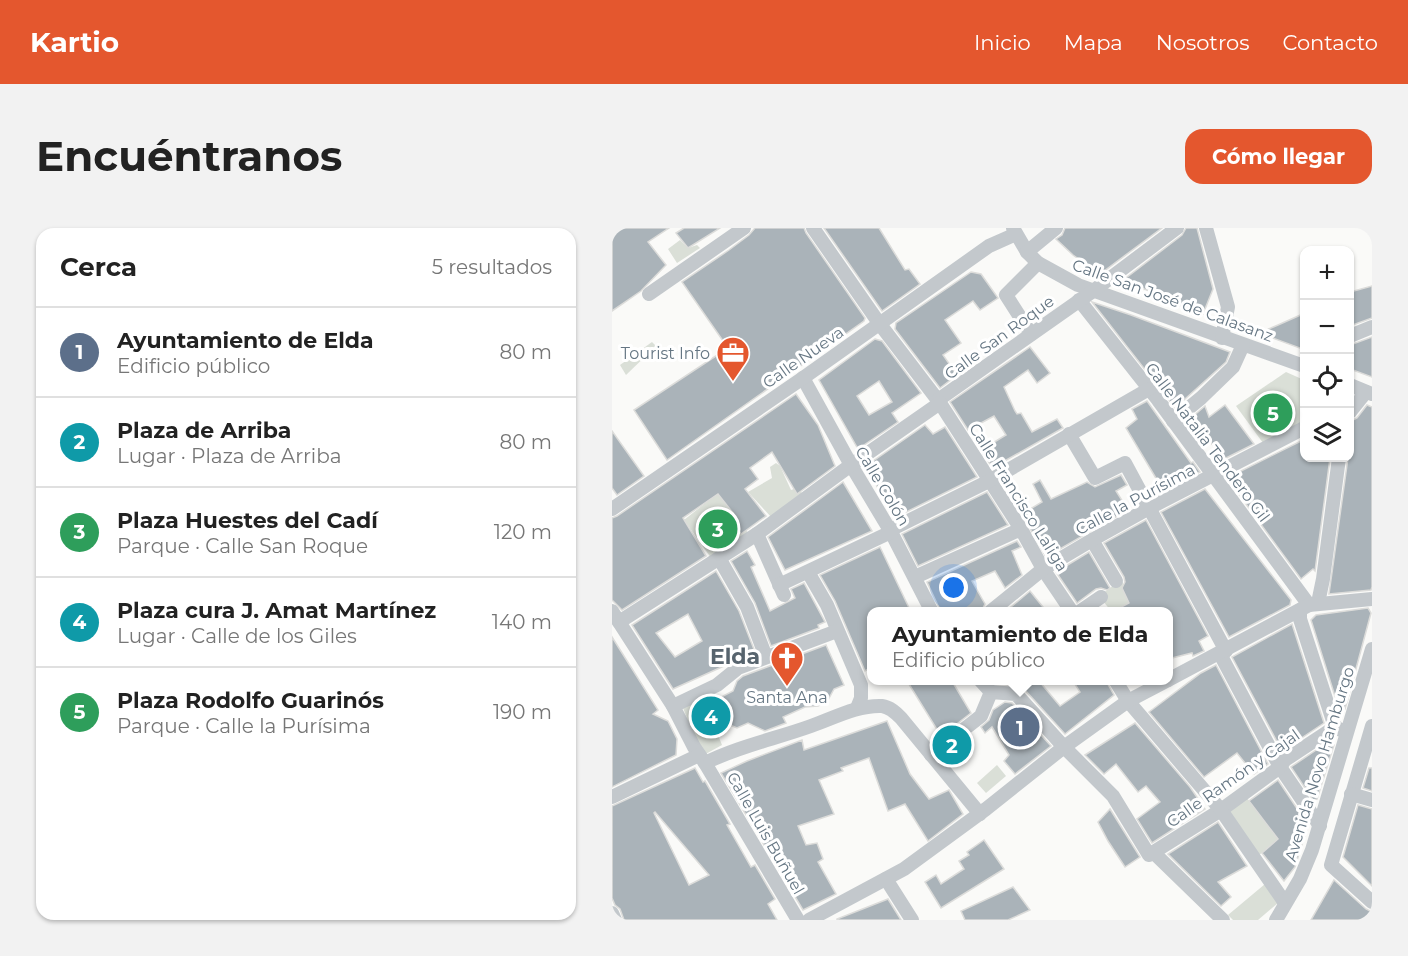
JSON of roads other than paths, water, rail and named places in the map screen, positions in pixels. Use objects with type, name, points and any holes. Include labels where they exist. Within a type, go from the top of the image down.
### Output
[{"type":"street","points":[[650,294],[744,228]]},
{"type":"street","name":"Calle Francisco Laliga","points":[[813,228],[879,323],[939,402],[1069,607]]},
{"type":"street","points":[[1027,252],[1056,228]]},
{"type":"street","points":[[1093,291],[1177,228]]},
{"type":"street","points":[[1206,228],[1228,307],[1222,338]]},
{"type":"street","name":"Calle Nueva","points":[[612,509],[803,378],[989,246],[1014,231]]},
{"type":"street","name":"Calle San José de Calasanz","points":[[1014,231],[1027,252],[1038,263],[1078,285],[1300,364]]},
{"type":"street","points":[[1031,334],[1006,295],[1038,263]]},
{"type":"street","name":"Calle San Roque","points":[[616,616],[757,534],[1093,291]]},
{"type":"street","name":"Calle Natalia Tendero Gil","points":[[1079,300],[1149,389],[1309,606]]},
{"type":"street","points":[[1354,334],[1372,327]]},
{"type":"street","points":[[1173,421],[1233,367],[1243,345]]},
{"type":"street","points":[[1288,360],[1303,354]]},
{"type":"street","name":"Calle Colón","points":[[803,378],[891,531],[930,607]]},
{"type":"street","points":[[1354,387],[1369,393],[1354,408]]},
{"type":"street","points":[[757,534],[782,590],[807,572],[990,481],[1149,389]]},
{"type":"street","name":"Calle la Purísima","points":[[996,607],[1043,569],[1092,540],[1300,431]]},
{"type":"street","points":[[1069,434],[1095,478],[1125,463],[1150,508],[1280,767],[1320,826]]},
{"type":"street","points":[[1338,462],[1323,579],[1300,619],[1335,727],[1348,734]]},
{"type":"street","points":[[915,577],[1021,529]]},
{"type":"street","points":[[1092,540],[1116,581]]},
{"type":"street","points":[[719,558],[747,607],[766,657]]},
{"type":"street","points":[[807,572],[827,605],[837,631],[866,682],[857,708]]},
{"type":"street","points":[[1086,607],[1101,597]]},
{"type":"street","points":[[1173,677],[1309,606],[1372,600]]},
{"type":"street","name":"Calle Luis Buñuel","points":[[616,616],[673,706],[798,920]]},
{"type":"street","points":[[673,706],[717,685],[738,668],[837,631]]},
{"type":"street","name":"Avenida Novo Hamburgo","points":[[1277,920],[1300,879],[1312,850],[1372,649]]},
{"type":"street","points":[[931,754],[981,716],[989,685],[1016,694],[1113,796],[1152,854],[1222,920]]},
{"type":"street","points":[[1118,685],[1128,701],[1221,810],[1285,903]]},
{"type":"street","points":[[809,920],[904,870],[980,814],[1064,747],[1128,701],[1158,685]]},
{"type":"street","points":[[612,797],[702,759],[810,727],[857,708],[884,706],[894,711],[980,814]]},
{"type":"street","points":[[1372,726],[1331,866],[1372,902]]},
{"type":"street","name":"Calle Ramón y Cajal","points":[[1152,854],[1221,810],[1280,767],[1286,760],[1335,727]]},
{"type":"street","points":[[1351,794],[1372,800]]},
{"type":"street","points":[[886,879],[912,920]]},
{"type":"street","points":[[612,914],[615,920]]},
{"type":"place","name":"Tourist Info","points":[[733,382]]},
{"type":"place","name":"Plaza Rodolfo Guarinós","points":[[1273,413]]},
{"type":"place","name":"Plaza Huestes del Cadí","points":[[718,529]]},
{"type":"place","name":"Santa Ana","points":[[787,687]]},
{"type":"place","name":"Plaza cura J. Amat Martínez","points":[[711,716]]},
{"type":"place","name":"Ayuntamiento de Elda","points":[[1020,727]]},
{"type":"place","name":"Plaza de Arriba","points":[[952,745]]},
{"type":"district","name":"Elda","points":[[735,656]]}]
